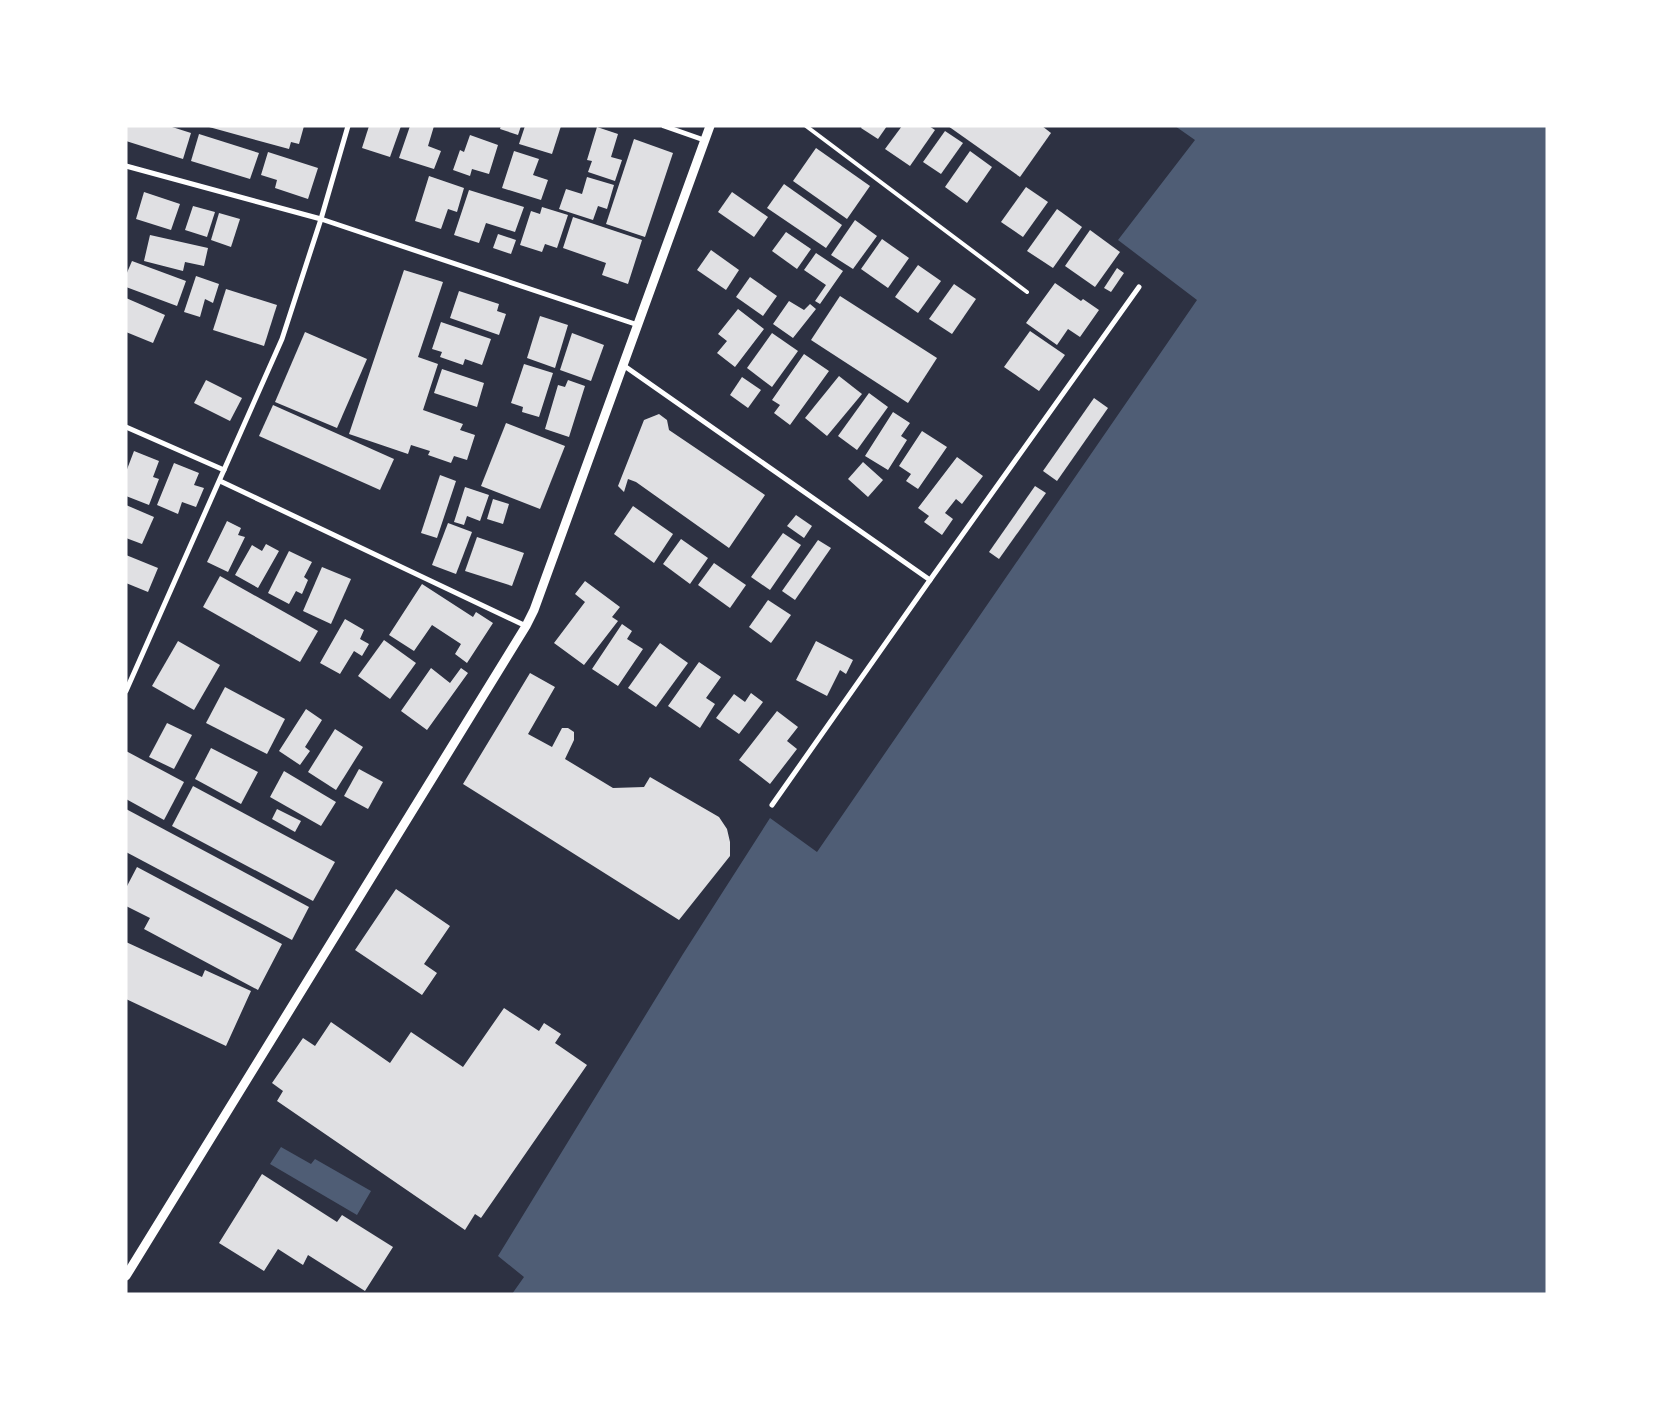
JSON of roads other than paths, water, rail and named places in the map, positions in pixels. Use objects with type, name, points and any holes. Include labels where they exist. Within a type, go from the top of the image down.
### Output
[{"type":"street","points":[[126,691],[282,339],[348,126]]},
{"type":"street","points":[[664,126],[704,140]]},
{"type":"street","points":[[126,1276],[526,626],[534,610],[710,126]]},
{"type":"street","points":[[126,166],[321,218],[638,325]]},
{"type":"street","points":[[772,805],[1139,287]]},
{"type":"street","points":[[623,366],[930,580]]},
{"type":"street","points":[[126,427],[224,470]]},
{"type":"street","points":[[220,481],[526,626]]},
{"type":"lane","points":[[806,126],[1027,292]]},
{"type":"water","points":[[1175,126],[1547,126],[1547,1294],[512,1294],[524,1277],[498,1256],[683,954],[770,818],[817,852],[1197,300],[1118,240],[1195,140]]},
{"type":"water","points":[[281,1147],[311,1164],[315,1159],[371,1191],[357,1215],[270,1164]]}]
